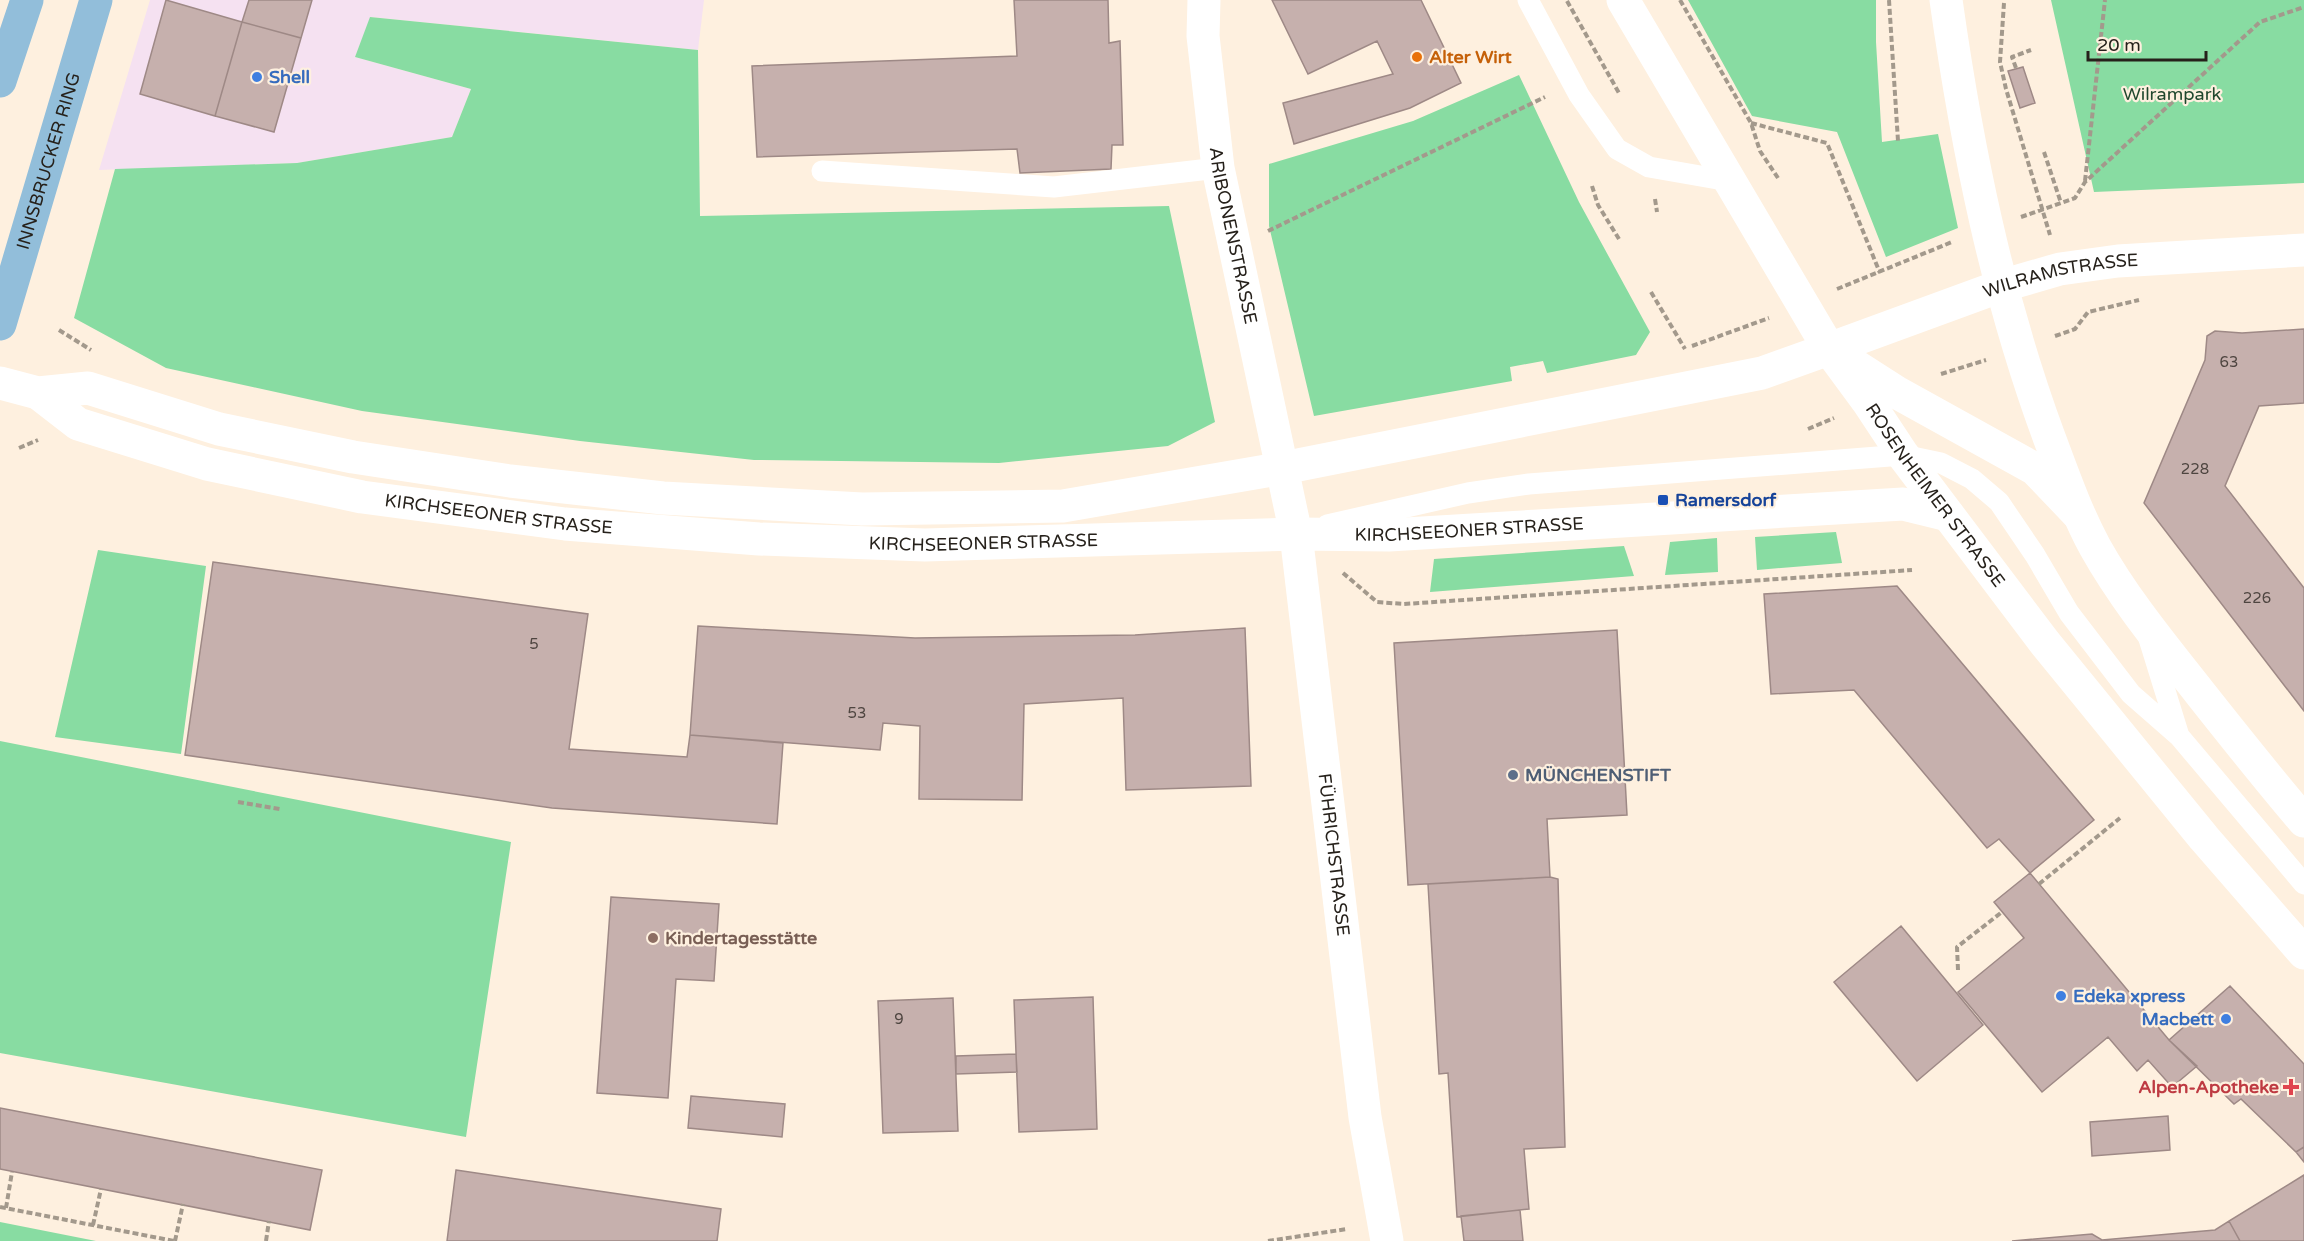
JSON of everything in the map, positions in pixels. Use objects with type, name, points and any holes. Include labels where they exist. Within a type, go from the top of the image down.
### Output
[{"type":"main road","points":[[0,81],[27,0]]},
{"type":"main road","name":"INNSBRUCKER RING","points":[[0,324],[96,0]]},
{"type":"street","name":"ARIBONENSTRASSE","points":[[1204,0],[1203,36],[1218,168],[1283,468]]},
{"type":"street","name":"ROSENHEIMER STRASSE","points":[[1623,0],[1829,350],[1868,402],[1904,456],[2045,643],[2204,838],[2304,953]]},
{"type":"street","points":[[1946,0],[1955,67],[1987,229],[2001,286],[2028,380],[2079,515],[2096,549],[2144,622],[2304,821]]},
{"type":"street","name":"WILRAMSTRASSE","points":[[1829,350],[2001,286],[2060,269],[2118,261],[2304,250]]},
{"type":"street","points":[[1829,350],[1896,392],[2035,469],[2079,515]]},
{"type":"street","name":"KIRCHSEEONER STRASSE","points":[[0,383],[38,393],[88,388],[219,429],[353,457],[510,481],[663,498],[862,509],[1063,506],[1283,468],[1762,373],[1829,350]]},
{"type":"street","name":"KIRCHSEEONER STRASSE","points":[[38,393],[78,424],[207,464],[362,497],[566,524],[759,539],[925,545],[1296,534],[1389,535],[1903,504],[1948,515]]},
{"type":"street","name":"FÜHRICHSTRASSE","points":[[1283,468],[1296,534],[1363,1105],[1385,1232]]},
{"type":"lane","points":[[1528,0],[1579,95],[1617,149],[1649,167],[1729,181]]},
{"type":"lane","points":[[822,171],[1054,188],[1218,168]]},
{"type":"lane","points":[[1296,534],[1402,507],[1468,493],[1529,484],[1904,456],[1941,464],[1972,479],[1999,502],[2035,555],[2069,613],[2124,686],[2179,736],[2304,884]]},
{"type":"lane","points":[[2144,622],[2179,736]]},
{"type":"path","points":[[1680,0],[1751,123],[1760,151],[1778,178]]},
{"type":"path","points":[[1889,0],[1898,141]]},
{"type":"path","points":[[2085,182],[2104,0]]},
{"type":"path","points":[[2004,3],[2000,62],[2006,89],[2043,209]]},
{"type":"path","points":[[1987,229],[2075,198],[2085,182],[2260,22],[2304,7]]},
{"type":"path","points":[[2016,68],[2012,57],[2031,50]]},
{"type":"path","points":[[1235,247],[1546,97]]},
{"type":"path","points":[[1751,123],[1827,143],[1880,273]]},
{"type":"path","points":[[2044,152],[2061,203]]},
{"type":"path","points":[[1592,186],[1598,205],[1618,239]]},
{"type":"path","points":[[1651,292],[1685,349]]},
{"type":"path","points":[[1341,571],[1377,602],[1404,603],[1912,570]]},
{"type":"path","points":[[238,802],[280,809]]},
{"type":"path","points":[[2038,884],[2120,818]]},
{"type":"path","points":[[1958,970],[1957,947],[2002,912]]},
{"type":"path","points":[[6,1208],[12,1172]]},
{"type":"path","points":[[93,1225],[101,1189]]},
{"type":"path","points":[[0,1207],[175,1241],[183,1204]]},
{"type":"path","points":[[266,1241],[269,1221]]},
{"type":"path","points":[[1268,1241],[1385,1232]]},
{"type":"shaded area","points":[[150,0],[704,0],[698,50],[371,17],[355,57],[471,89],[452,137],[297,163],[99,170]]},
{"type":"green space","points":[[1688,0],[1876,0],[1882,142],[1938,134],[1958,228],[1886,257],[1837,132],[1752,116]]},
{"type":"green space","name":"Wilrampark","points":[[2051,0],[2304,0],[2304,183],[2094,192]]},
{"type":"green space","points":[[370,17],[698,50],[700,216],[1169,206],[1215,422],[1168,446],[999,463],[754,460],[580,441],[362,411],[166,368],[74,318],[115,169],[297,163],[452,137],[471,89],[355,57]]},
{"type":"green space","points":[[1519,75],[1579,202],[1650,332],[1636,355],[1547,373],[1543,361],[1510,367],[1512,381],[1314,416],[1269,226],[1269,164],[1413,121]]},
{"type":"green space","points":[[1836,532],[1842,563],[1757,570],[1755,537]]},
{"type":"green space","points":[[1717,538],[1718,572],[1665,575],[1670,542]]},
{"type":"green space","points":[[1624,546],[1634,576],[1430,592],[1434,559]]},
{"type":"green space","points":[[98,550],[206,566],[181,754],[55,737]]},
{"type":"green space","points":[[0,741],[511,842],[466,1137],[0,1053]]},
{"type":"green space","points":[[0,1222],[96,1241],[0,1241]]},
{"type":"building","points":[[166,0],[242,22],[215,116],[140,94]]},
{"type":"building","points":[[249,0],[312,0],[301,38],[242,22]]},
{"type":"building","points":[[1014,0],[1108,0],[1109,43],[1120,41],[1123,145],[1112,145],[1111,169],[1020,173],[1017,149],[757,157],[752,66],[1017,56]]},
{"type":"building","name":"Alter Wirt","points":[[1272,0],[1421,0],[1461,83],[1410,108],[1294,144],[1283,103],[1393,74],[1377,41],[1308,74]]},
{"type":"building","points":[[242,22],[301,38],[274,132],[215,116]]},
{"type":"building","points":[[2023,67],[2035,103],[2020,108],[2008,71]]},
{"type":"building","points":[[2304,329],[2304,403],[2259,406],[2225,486],[2304,588],[2304,711],[2144,503],[2205,360],[2207,336],[2215,331],[2242,333]]},
{"type":"building","points":[[213,562],[588,614],[569,749],[687,757],[690,735],[783,743],[777,824],[552,808],[185,755]]},
{"type":"building","points":[[1897,586],[2094,820],[2030,873],[1999,839],[1987,848],[1854,690],[1771,694],[1764,594]]},
{"type":"building","points":[[698,626],[915,638],[1135,635],[1245,628],[1251,786],[1126,790],[1123,698],[1024,704],[1022,800],[919,799],[920,726],[883,723],[880,750],[690,735]]},
{"type":"building","name":"MÜNCHENSTIFT","points":[[1617,630],[1627,815],[1547,819],[1550,877],[1408,885],[1394,643]]},
{"type":"building","points":[[2030,873],[2169,1040],[2197,1066],[2172,1087],[2148,1060],[2137,1071],[2108,1037],[2042,1092],[1958,992],[2024,938],[1994,902]]},
{"type":"building","points":[[1550,877],[1558,879],[1565,1147],[1524,1149],[1529,1209],[1457,1217],[1448,1073],[1439,1074],[1428,884]]},
{"type":"building","points":[[611,897],[719,904],[714,981],[676,979],[668,1098],[597,1093]]},
{"type":"building","points":[[1901,926],[1983,1025],[1917,1081],[1834,982]]},
{"type":"building","points":[[2230,986],[2304,1064],[2304,1147],[2296,1152],[2241,1099],[2234,1104],[2169,1040]]},
{"type":"building","points":[[1093,997],[1097,1129],[1019,1132],[1014,1000]]},
{"type":"building","points":[[953,998],[958,1131],[883,1133],[878,1001]]},
{"type":"building","points":[[1016,1054],[1017,1072],[956,1074],[956,1056]]},
{"type":"building","points":[[691,1096],[785,1104],[782,1137],[688,1128]]},
{"type":"building","points":[[0,1108],[322,1170],[310,1230],[0,1169]]},
{"type":"building","points":[[2168,1116],[2170,1150],[2092,1156],[2090,1122]]},
{"type":"building","points":[[2304,1147],[2304,1162],[2296,1152]]},
{"type":"building","points":[[456,1170],[721,1209],[717,1241],[447,1241]]},
{"type":"building","points":[[2304,1175],[2304,1241],[2240,1241],[2229,1221]]},
{"type":"building","points":[[1520,1210],[1523,1241],[1464,1241],[1461,1216]]},
{"type":"building","points":[[2229,1221],[2240,1241],[2012,1241],[2092,1234],[2102,1240],[2215,1230]]},
{"type":"place","name":"Alter Wirt","points":[[1417,57]]},
{"type":"place","name":"Shell","points":[[257,77]]},
{"type":"place","name":"Ramersdorf","points":[[1663,500]]},
{"type":"place","name":"MÜNCHENSTIFT","points":[[1513,775]]},
{"type":"place","name":"Kindertagesstätte","points":[[653,938]]},
{"type":"place","name":"Edeka xpress","points":[[2061,996]]},
{"type":"place","name":"Macbett","points":[[2226,1019]]},
{"type":"place","name":"Alpen-Apotheke","points":[[2291,1087]]}]
